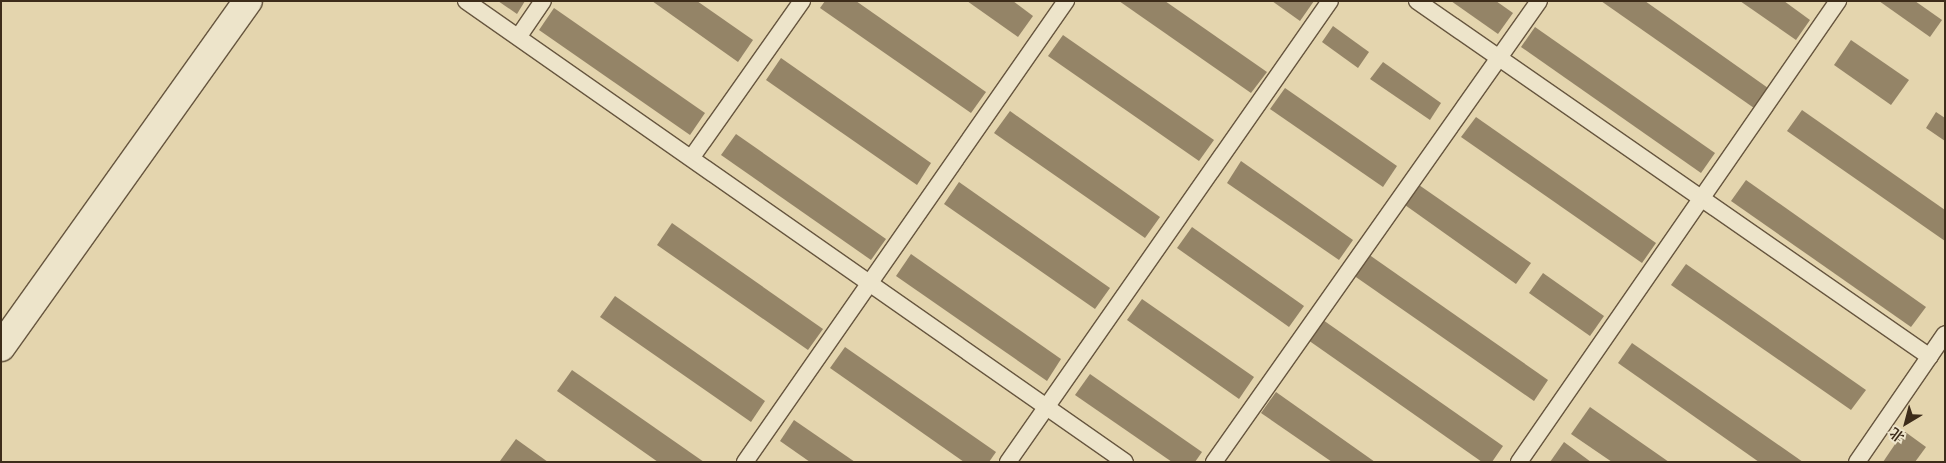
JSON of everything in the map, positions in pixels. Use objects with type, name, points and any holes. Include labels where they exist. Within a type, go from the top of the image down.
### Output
[{"type":"street","points":[[1,347],[248,1]]},
{"type":"lane","points":[[466,1],[692,157],[1125,462]]},
{"type":"lane","points":[[519,36],[543,1]]},
{"type":"lane","points":[[692,157],[802,1]]},
{"type":"lane","points":[[745,462],[1066,1]]},
{"type":"lane","points":[[1008,462],[1330,1]]},
{"type":"lane","points":[[1417,1],[1702,202],[1930,357]]},
{"type":"lane","points":[[1214,462],[1539,1]]},
{"type":"lane","points":[[1519,462],[1702,202],[1838,1]]},
{"type":"lane","points":[[1857,462],[1945,334]]},
{"type":"building","points":[[498,1],[525,1],[517,14]]},
{"type":"building","points":[[652,1],[697,1],[753,40],[738,62]]},
{"type":"building","points":[[825,1],[856,1],[986,92],[971,113],[820,8]]},
{"type":"building","points":[[967,1],[1013,1],[1033,16],[1018,37]]},
{"type":"building","points":[[1119,1],[1165,1],[1267,72],[1251,93]]},
{"type":"building","points":[[1272,1],[1314,1],[1300,21]]},
{"type":"building","points":[[1451,1],[1496,1],[1513,13],[1498,34]]},
{"type":"building","points":[[1601,1],[1645,1],[1768,88],[1754,108]]},
{"type":"building","points":[[1740,1],[1784,1],[1810,20],[1796,40]]},
{"type":"building","points":[[1879,1],[1915,1],[1942,20],[1930,37]]},
{"type":"building","points":[[554,8],[705,113],[690,135],[539,30]]},
{"type":"building","points":[[1333,26],[1369,52],[1358,68],[1322,42]]},
{"type":"building","points":[[1535,27],[1715,153],[1701,173],[1521,47]]},
{"type":"building","points":[[1063,35],[1214,140],[1199,161],[1048,56]]},
{"type":"building","points":[[1851,40],[1909,80],[1891,105],[1834,65]]},
{"type":"building","points":[[781,58],[931,163],[917,185],[766,80]]},
{"type":"building","points":[[1383,62],[1441,103],[1430,120],[1370,79]]},
{"type":"building","points":[[1285,88],[1397,166],[1383,187],[1270,109]]},
{"type":"building","points":[[1802,110],[1945,210],[1945,241],[1787,131]]},
{"type":"building","points":[[1010,111],[1160,217],[1145,238],[994,133]]},
{"type":"building","points":[[1936,112],[1945,118],[1945,141],[1926,128]]},
{"type":"building","points":[[1476,117],[1656,243],[1642,263],[1461,137]]},
{"type":"building","points":[[736,134],[886,239],[871,260],[721,155]]},
{"type":"building","points":[[1241,161],[1353,240],[1339,260],[1227,183]]},
{"type":"building","points":[[1746,180],[1926,307],[1911,327],[1731,201]]},
{"type":"building","points":[[959,182],[1110,288],[1095,309],[944,204]]},
{"type":"building","points":[[1419,185],[1531,263],[1516,284],[1405,205]]},
{"type":"building","points":[[672,223],[823,329],[808,350],[657,245]]},
{"type":"building","points":[[1192,227],[1304,306],[1289,327],[1177,248]]},
{"type":"building","points":[[911,254],[1061,359],[1047,381],[896,276]]},
{"type":"building","points":[[1368,254],[1548,380],[1534,401],[1353,275]]},
{"type":"building","points":[[1686,264],[1866,390],[1851,410],[1671,285]]},
{"type":"building","points":[[1543,273],[1604,316],[1590,336],[1529,293]]},
{"type":"building","points":[[615,296],[765,401],[751,422],[600,317]]},
{"type":"building","points":[[1142,299],[1254,377],[1239,399],[1127,320]]},
{"type":"building","points":[[1323,320],[1503,446],[1492,462],[1482,462],[1308,340]]},
{"type":"building","points":[[1632,343],[1803,462],[1759,462],[1618,363]]},
{"type":"building","points":[[845,347],[996,452],[989,462],[964,462],[830,368]]},
{"type":"building","points":[[572,370],[704,462],[658,462],[557,391]]},
{"type":"building","points":[[1090,374],[1202,452],[1195,462],[1172,462],[1075,395]]},
{"type":"building","points":[[1276,392],[1375,462],[1332,462],[1261,413]]},
{"type":"building","points":[[1590,407],[1669,462],[1612,462],[1571,434]]},
{"type":"building","points":[[794,420],[855,462],[810,462],[780,441]]},
{"type":"building","points":[[1904,431],[1926,447],[1915,462],[1883,462]]},
{"type":"building","points":[[516,439],[548,462],[500,461]]},
{"type":"building","points":[[1564,442],[1591,462],[1550,462]]}]
